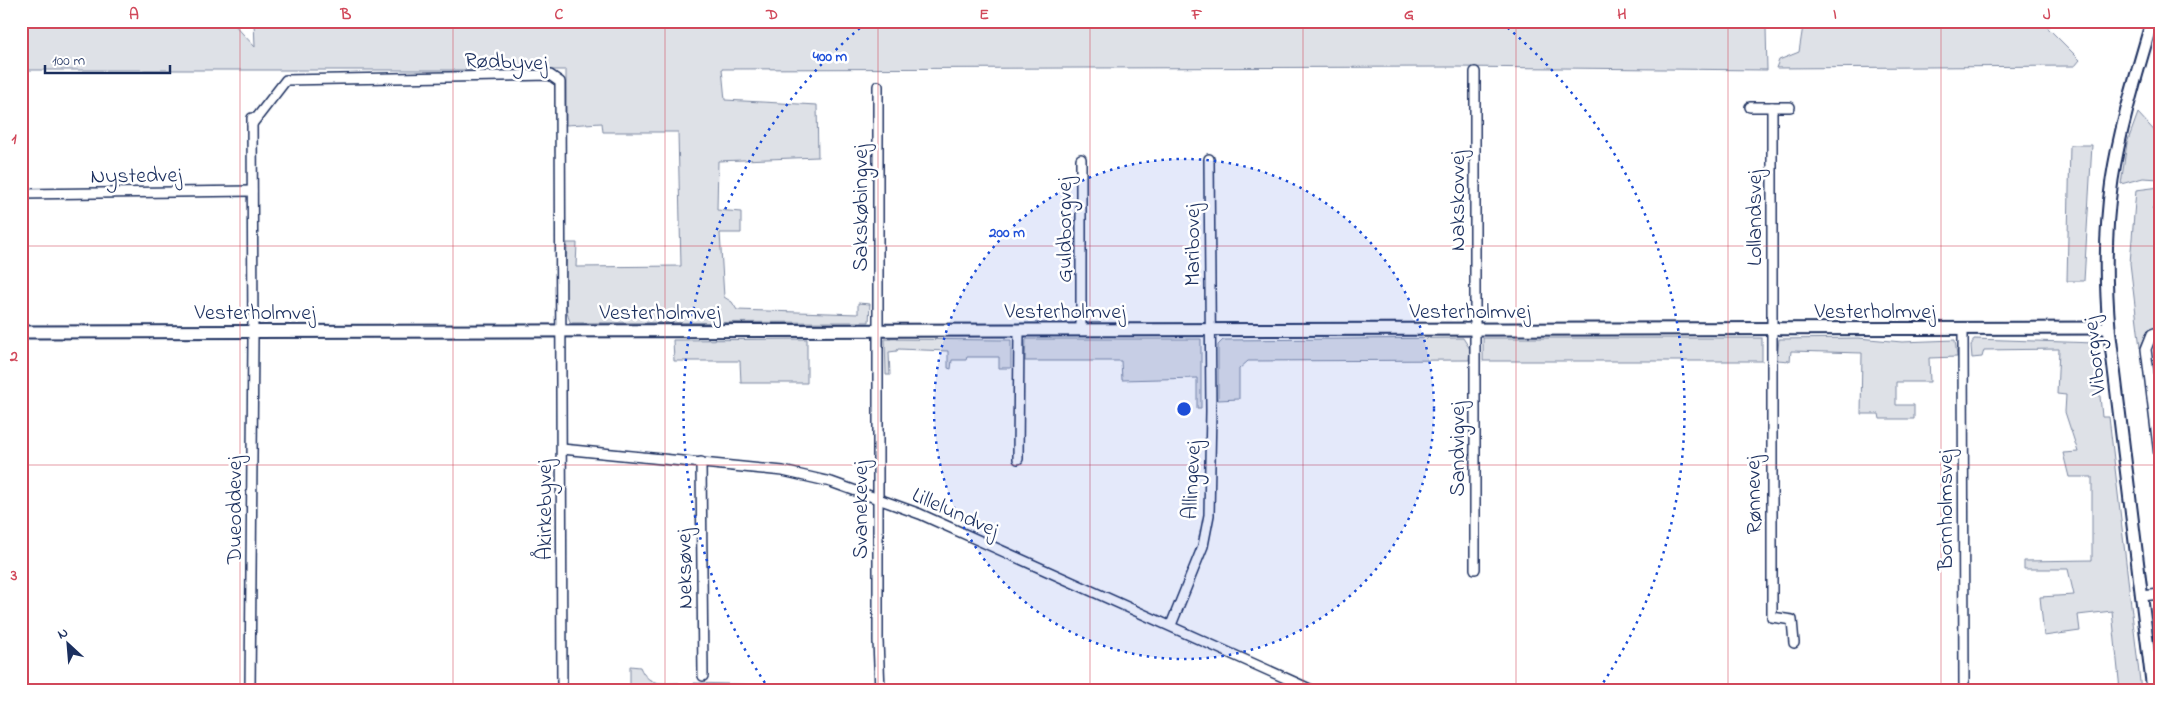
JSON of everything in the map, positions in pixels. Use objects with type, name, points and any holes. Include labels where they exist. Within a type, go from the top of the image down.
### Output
[{"type":"street","name":"Viborgvej","points":[[2152,21],[2112,180],[2107,235],[2109,328],[2153,690]]},
{"type":"street","name":"Nakskovvej","points":[[1475,72],[1475,330]]},
{"type":"street","name":"Rødbyvej","points":[[252,191],[252,120],[286,80],[550,75],[560,82],[562,331]]},
{"type":"street","name":"Sakskøbingvej","points":[[878,86],[878,330]]},
{"type":"street","points":[[1750,107],[1790,107]]},
{"type":"street","name":"Lollandsvej","points":[[1772,107],[1772,330]]},
{"type":"street","name":"Guldborgvej","points":[[1081,159],[1081,330]]},
{"type":"street","name":"Maribovej","points":[[1209,159],[1210,330]]},
{"type":"street","points":[[252,191],[253,331]]},
{"type":"street","name":"Nystedvej","points":[[21,194],[252,191]]},
{"type":"street","name":"Vesterholmvej","points":[[21,332],[1963,330],[2109,328]]},
{"type":"street","name":"Svanekevej","points":[[878,330],[878,641],[880,690]]},
{"type":"street","points":[[1018,460],[1019,330]]},
{"type":"street","name":"Allingevej","points":[[1170,625],[1203,546],[1208,515],[1210,330]]},
{"type":"street","name":"Sandvigvej","points":[[1475,330],[1475,569]]},
{"type":"street","name":"Rønnevej","points":[[1772,330],[1772,617],[1792,620],[1794,643]]},
{"type":"street","name":"Bornholmsvej","points":[[1963,330],[1964,690]]},
{"type":"street","name":"Dueoddevej","points":[[250,690],[253,331]]},
{"type":"street","name":"Åkirkebyvej","points":[[562,331],[562,690]]},
{"type":"street","points":[[2160,331],[2152,334],[2146,349],[2155,384],[2160,463]]},
{"type":"street","name":"Lillelundvej","points":[[562,449],[783,471],[831,482],[878,497],[1170,625],[1312,690]]},
{"type":"street","name":"Neksøvej","points":[[701,462],[703,676]]},
{"type":"street","points":[[2142,596],[2160,594]]},
{"type":"shaded area","points":[[21,21],[231,21],[255,47],[254,21],[1797,21],[1796,26],[1766,27],[1767,70],[1453,67],[722,69],[725,100],[817,105],[818,157],[718,161],[717,210],[741,212],[741,233],[720,233],[724,297],[732,302],[737,310],[858,314],[858,303],[870,304],[869,322],[571,323],[568,317],[566,297],[567,243],[577,243],[576,267],[681,266],[678,132],[603,132],[602,123],[566,125],[566,70],[21,70]]},
{"type":"shaded area","points":[[1808,21],[2056,21],[2058,23],[2047,27],[2080,60],[2075,66],[1776,68],[1779,60],[1799,52],[1803,26]]},
{"type":"shaded area","points":[[2138,113],[2160,137],[2160,179],[2143,178],[2121,184],[2127,143]]},
{"type":"shaded area","points":[[2070,145],[2092,145],[2084,281],[2067,281]]},
{"type":"shaded area","points":[[2160,187],[2160,202],[2152,208],[2160,218],[2160,327],[2147,333],[2140,348],[2130,263],[2136,190]]},
{"type":"shaded area","points":[[1463,338],[1470,349],[1469,360],[1248,361],[1239,369],[1239,399],[1218,400],[1218,345],[1223,340]]},
{"type":"shaded area","points":[[1483,338],[1762,338],[1762,361],[1483,361]]},
{"type":"shaded area","points":[[1858,338],[1902,342],[1955,340],[1957,357],[1929,358],[1930,382],[1896,382],[1896,405],[1914,405],[1914,419],[1880,419],[1879,414],[1861,414],[1862,353],[1791,351],[1790,361],[1777,360],[1779,339]]},
{"type":"shaded area","points":[[807,339],[807,383],[741,383],[740,361],[674,361],[673,340]]},
{"type":"shaded area","points":[[885,339],[1011,340],[1011,368],[999,368],[999,357],[967,357],[966,360],[952,360],[951,369],[948,368],[948,351],[898,349],[897,351],[889,352],[890,375],[886,375]]},
{"type":"shaded area","points":[[1026,339],[1201,339],[1201,408],[1197,408],[1197,378],[1122,380],[1121,361],[1025,361]]},
{"type":"shaded area","points":[[1974,339],[2095,343],[2102,417],[2109,417],[2141,690],[2120,690],[2112,611],[2078,615],[2080,631],[2044,636],[2040,597],[2074,595],[2068,569],[2024,569],[2024,561],[2092,560],[2092,477],[2069,477],[2063,453],[2078,452],[2065,412],[2066,395],[2057,394],[2059,349],[1984,350],[1982,357],[1972,358],[1971,346]]},
{"type":"shaded area","points":[[630,666],[640,667],[647,678],[656,682],[679,683],[679,689],[681,690],[570,690],[569,688],[630,685]]},
{"type":"shaded area","points":[[694,683],[803,686],[806,690],[692,690]]},
{"type":"shaded area","points":[[517,685],[517,690],[445,690],[445,686]]}]
